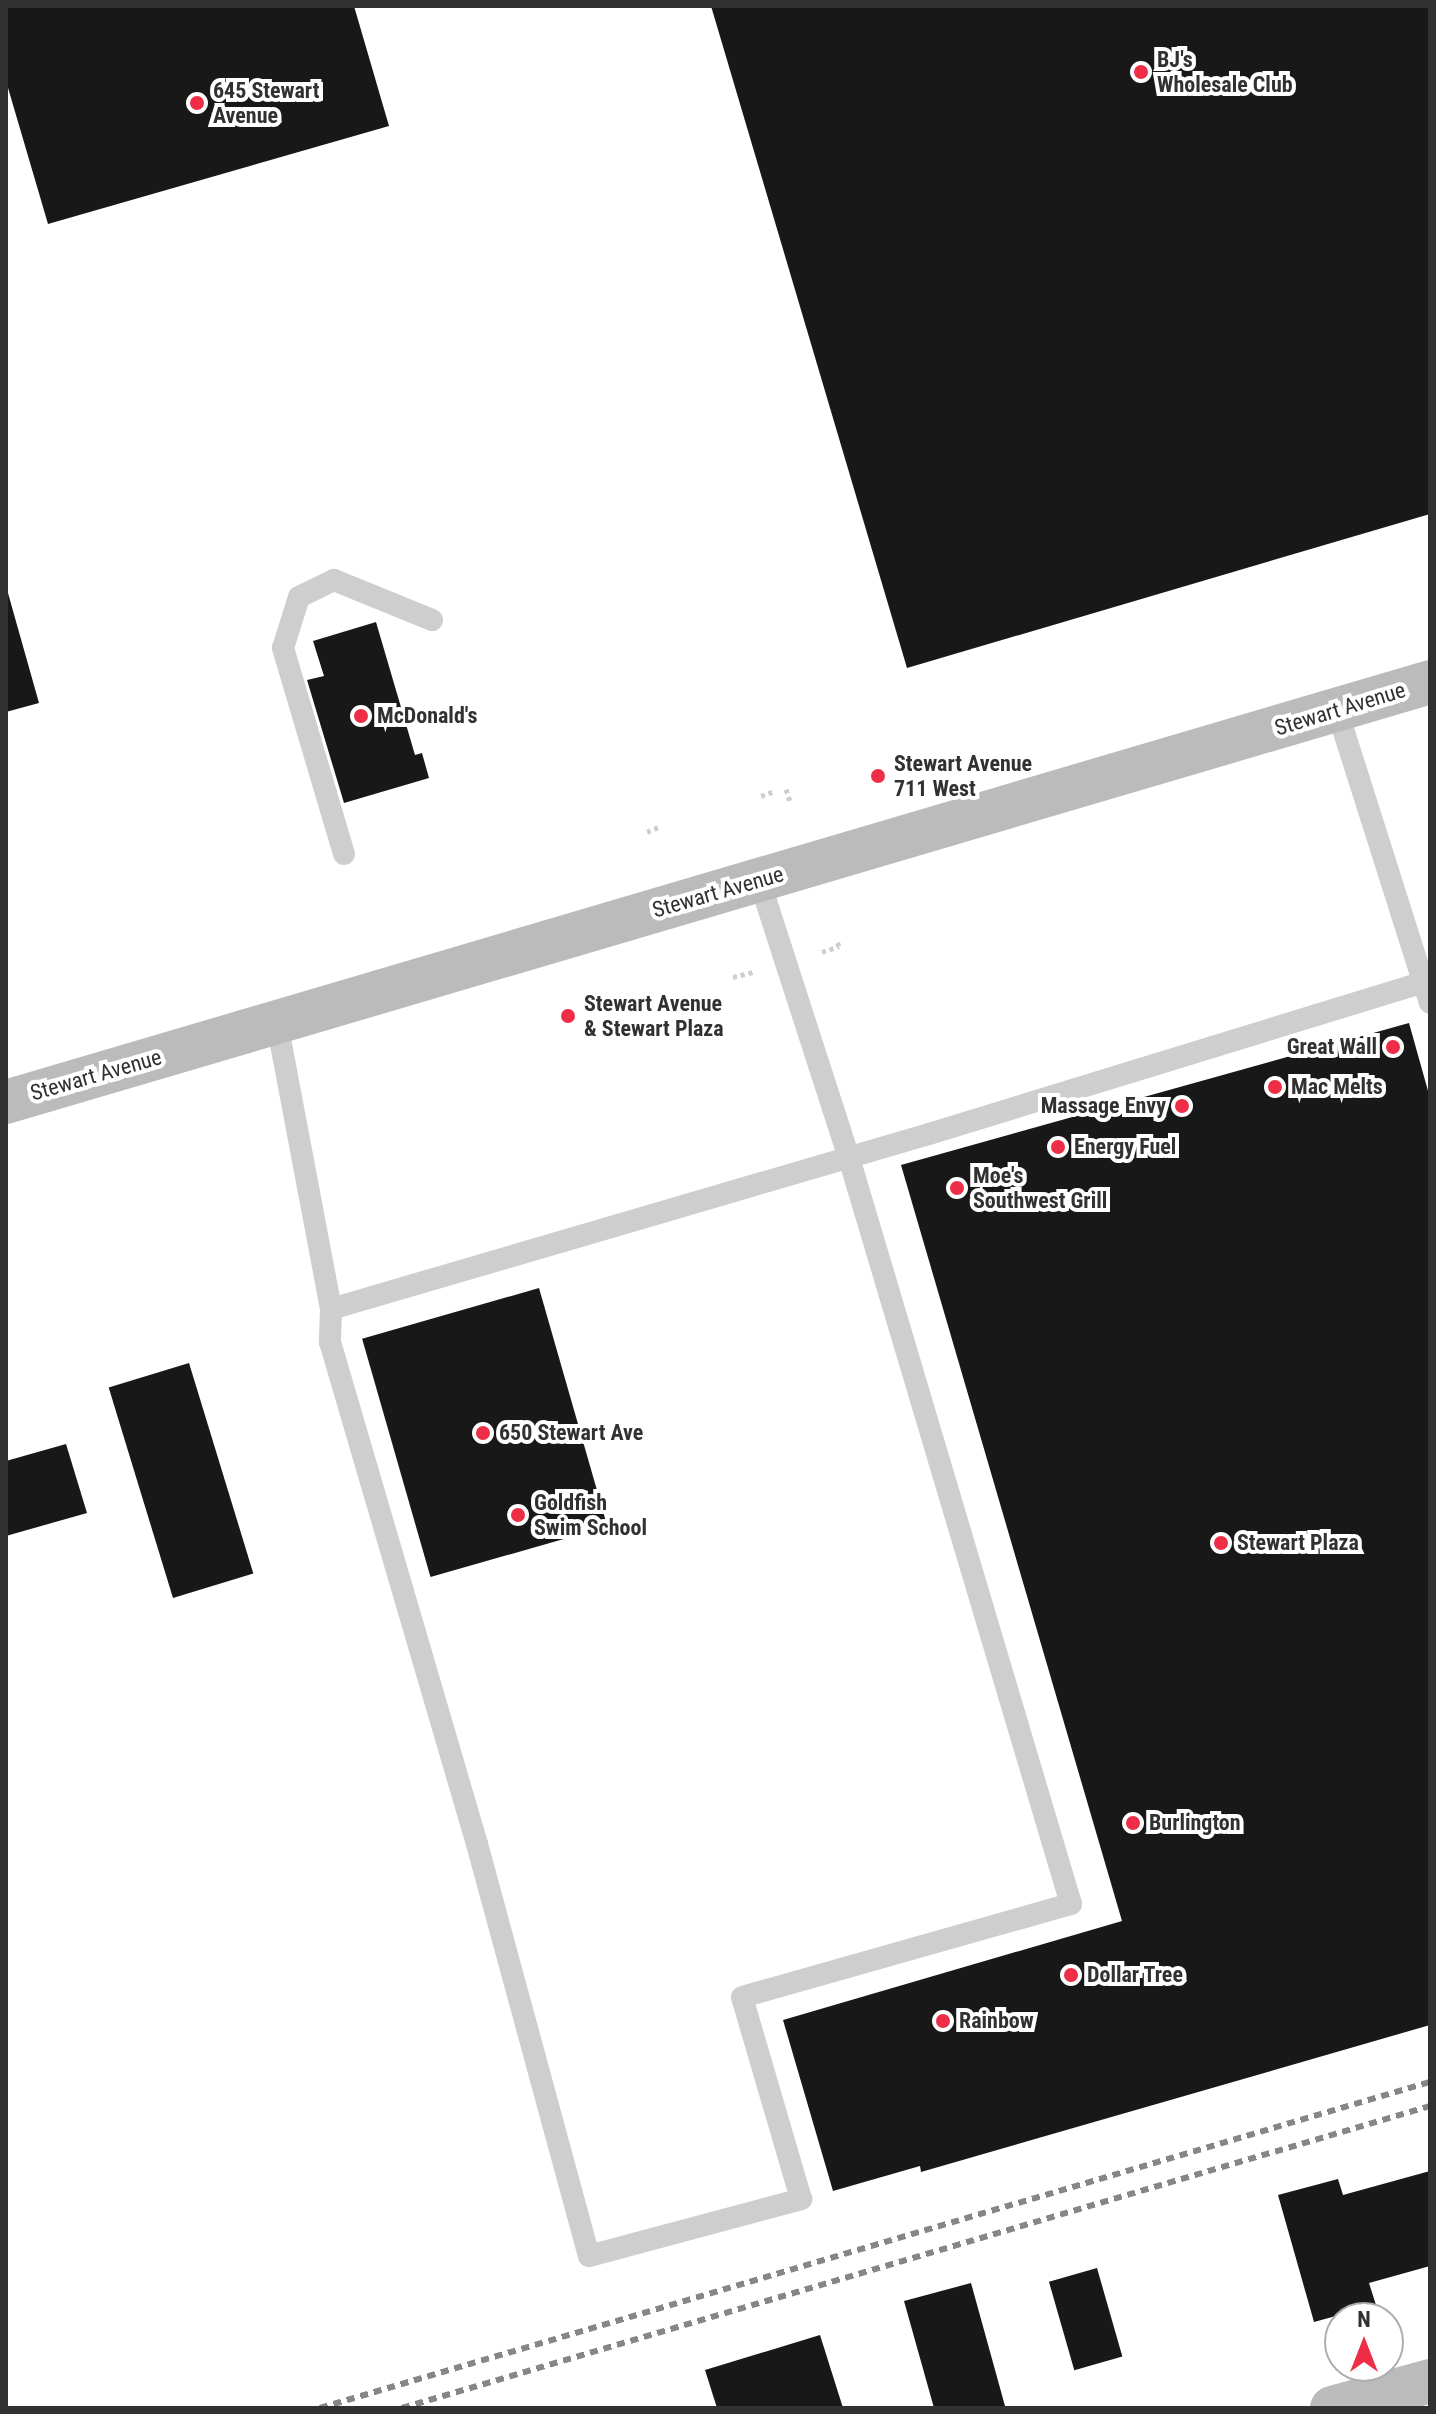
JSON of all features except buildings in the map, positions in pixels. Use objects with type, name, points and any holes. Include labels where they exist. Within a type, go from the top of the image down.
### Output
[{"type":"main road","name":"Stewart Avenue","points":[[6,1102],[1430,682]]},
{"type":"main road","points":[[1332,2408],[1430,2381]]},
{"type":"lane","points":[[344,854],[283,648],[299,597],[334,580],[432,620]]},
{"type":"lane","points":[[331,1309],[1427,992],[1337,710]]},
{"type":"lane","points":[[277,1023],[331,1309],[330,1342],[477,1844],[589,2256],[801,2199],[742,1997],[1071,1904],[849,1158],[759,880]]},
{"type":"path","points":[[786,789],[790,801]]},
{"type":"path","points":[[761,796],[772,792]]},
{"type":"path","points":[[647,832],[658,827]]},
{"type":"path","points":[[822,952],[839,946],[836,939]]},
{"type":"path","points":[[733,977],[753,972]]},
{"type":"railway","points":[[320,2408],[1430,2082]]},
{"type":"railway","points":[[402,2408],[1430,2106]]},
{"type":"place","name":"BJ's Wholesale Club","points":[[1141,72]]},
{"type":"place","name":"645 Stewart Avenue","points":[[197,103]]},
{"type":"place","name":"McDonald's","points":[[361,716]]},
{"type":"place","name":"Stewart Avenue 711 West","points":[[878,776]]},
{"type":"place","name":"Stewart Avenue & Stewart Plaza","points":[[568,1016]]},
{"type":"place","name":"Great Wall","points":[[1393,1047]]},
{"type":"place","name":"Mac Melts","points":[[1275,1087]]},
{"type":"place","name":"Massage Envy","points":[[1182,1106]]},
{"type":"place","name":"Energy Fuel","points":[[1058,1147]]},
{"type":"place","name":"Moe's Southwest Grill","points":[[957,1188]]},
{"type":"place","name":"650 Stewart Ave","points":[[483,1433]]},
{"type":"place","name":"Goldfish Swim School","points":[[518,1515]]},
{"type":"place","name":"Stewart Plaza","points":[[1221,1543]]},
{"type":"place","name":"Burlington","points":[[1133,1823]]},
{"type":"place","name":"Dollar Tree","points":[[1071,1975]]},
{"type":"place","name":"Rainbow","points":[[943,2021]]}]
